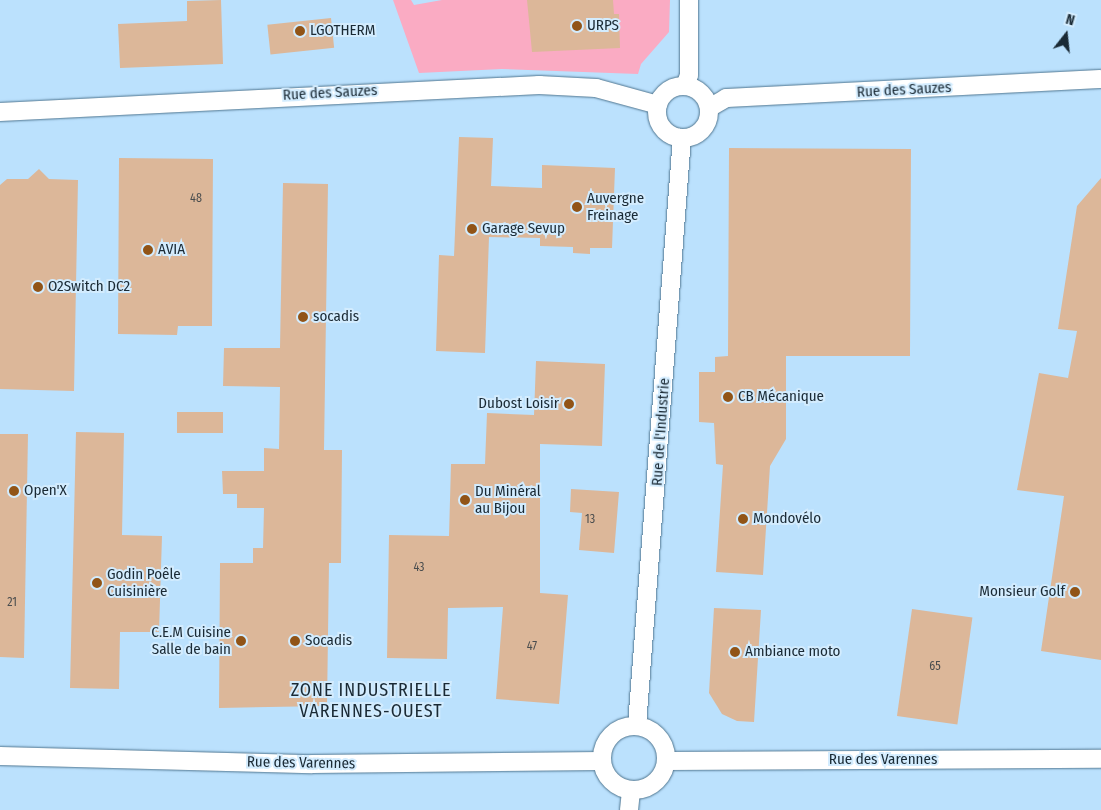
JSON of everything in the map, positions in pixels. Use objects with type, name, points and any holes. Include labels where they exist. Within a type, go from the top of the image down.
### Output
[{"type":"street","points":[[685,86],[690,75],[689,0]]},
{"type":"street","name":"Rue des Sauzes","points":[[709,108],[726,98],[1101,79]]},
{"type":"street","name":"Rue des Sauzes","points":[[0,112],[539,85],[596,88],[658,105]]},
{"type":"street","points":[[685,86],[696,89],[709,108],[703,130],[682,138],[662,128],[658,105],[663,95],[685,86]]},
{"type":"street","name":"Rue de l'Industrie","points":[[637,725],[682,138]]},
{"type":"street","points":[[637,725],[658,738],[666,761],[658,779],[641,789],[631,790],[611,781],[602,761],[610,735],[637,725]]},
{"type":"street","name":"Rue des Varennes","points":[[0,756],[312,764],[602,761]]},
{"type":"street","name":"Rue des Varennes","points":[[666,761],[1101,759]]},
{"type":"street","points":[[628,810],[631,790]]},
{"type":"shaded area","points":[[0,0],[1101,0],[1101,810],[0,810]]},
{"type":"shaded area","points":[[393,0],[411,0],[414,5],[442,0],[670,0],[669,32],[641,64],[638,74],[502,69],[419,73]]},
{"type":"building","points":[[221,0],[223,64],[120,68],[118,24],[187,21],[187,1]]},
{"type":"building","name":"URPS","points":[[527,0],[613,0],[614,14],[619,14],[620,48],[532,52]]},
{"type":"building","name":"LGOTHERM","points":[[331,18],[334,48],[270,55],[267,25]]},
{"type":"building","points":[[459,137],[493,138],[491,186],[542,188],[542,165],[615,168],[612,248],[590,248],[590,254],[573,253],[573,247],[540,246],[540,238],[489,237],[485,353],[436,351],[439,255],[454,256]]},
{"type":"building","points":[[729,148],[911,149],[910,356],[786,356],[786,439],[770,466],[763,575],[716,572],[723,465],[716,464],[714,423],[699,422],[699,372],[715,372],[715,357],[728,356]]},
{"type":"building","name":"AVIA","points":[[119,158],[213,159],[212,326],[178,326],[177,335],[118,334]]},
{"type":"building","name":"O2Switch DC2","points":[[39,169],[49,179],[78,180],[74,391],[0,389],[0,185],[7,179],[28,179]]},
{"type":"building","points":[[1101,178],[1101,660],[1041,651],[1064,496],[1017,490],[1039,373],[1068,378],[1077,331],[1058,329],[1077,206]]},
{"type":"building","points":[[283,183],[328,184],[324,450],[342,450],[341,563],[329,563],[327,706],[219,708],[220,563],[253,563],[253,548],[263,548],[264,508],[237,508],[237,494],[223,494],[222,471],[264,471],[264,448],[279,449],[280,387],[223,386],[224,348],[280,348]]},
{"type":"building","points":[[536,361],[605,364],[602,446],[540,444],[540,593],[568,595],[559,704],[496,699],[503,607],[448,608],[447,659],[387,658],[389,535],[449,536],[451,464],[485,464],[487,413],[534,415]]},
{"type":"building","points":[[177,412],[223,412],[223,433],[177,433]]},
{"type":"building","name":"Godin Poêle Cuisinière","points":[[76,432],[124,433],[122,535],[162,536],[159,632],[120,632],[119,689],[70,688]]},
{"type":"building","points":[[0,434],[28,434],[24,658],[0,657]]},
{"type":"building","points":[[571,489],[619,492],[614,553],[579,550],[582,513],[570,512]]},
{"type":"building","name":"Ambiance moto","points":[[714,608],[761,610],[754,722],[737,721],[722,714],[709,693]]},
{"type":"building","points":[[912,609],[972,617],[957,724],[897,716]]},
{"type":"place","name":"URPS","points":[[577,26]]},
{"type":"place","name":"LGOTHERM","points":[[300,31]]},
{"type":"place","name":"Auvergne Freinage","points":[[577,207]]},
{"type":"place","name":"Garage Sevup","points":[[472,229]]},
{"type":"place","name":"AVIA","points":[[148,250]]},
{"type":"place","name":"O2Switch DC2","points":[[38,287]]},
{"type":"place","name":"socadis","points":[[303,317]]},
{"type":"place","name":"CB Mécanique","points":[[728,397]]},
{"type":"place","name":"Dubost Loisir","points":[[569,404]]},
{"type":"place","name":"Open'X","points":[[14,491]]},
{"type":"place","name":"Du Minéral au Bijou","points":[[465,500]]},
{"type":"place","name":"Mondovélo","points":[[743,519]]},
{"type":"place","name":"Godin Poêle Cuisinière","points":[[97,583]]},
{"type":"place","name":"Monsieur Golf","points":[[1075,592]]},
{"type":"place","name":"C.E.M Cuisine Salle de bain","points":[[241,641]]},
{"type":"place","name":"Socadis","points":[[295,641]]},
{"type":"place","name":"Ambiance moto","points":[[735,652]]},
{"type":"district","name":"ZONE INDUSTRIELLE VARENNES-OUEST","points":[[371,701]]}]
